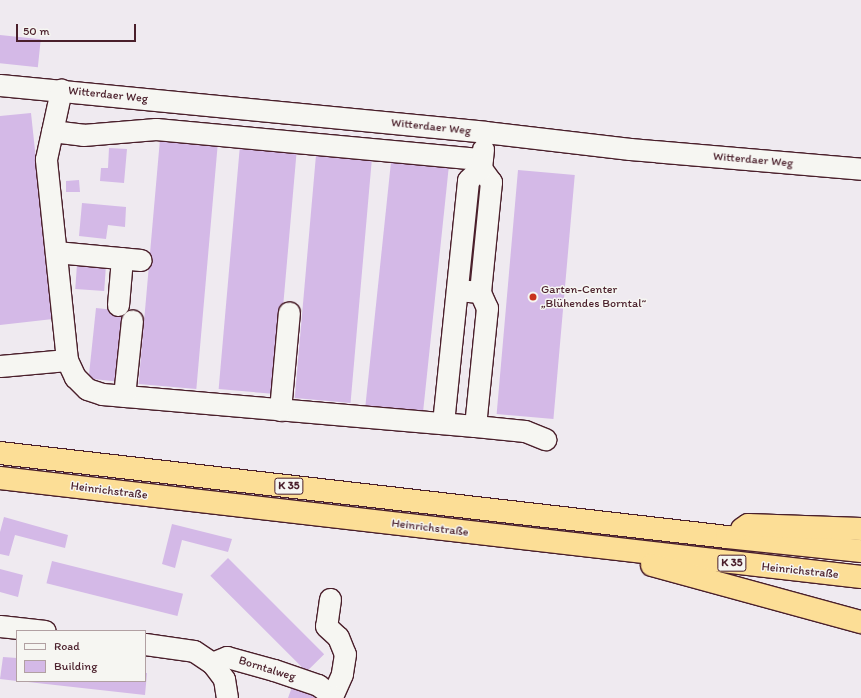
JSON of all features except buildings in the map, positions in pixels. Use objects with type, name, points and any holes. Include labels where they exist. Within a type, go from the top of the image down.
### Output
[{"type":"highway","name":"Heinrichstraße","points":[[0,453],[727,537],[861,550]]},
{"type":"highway","name":"Heinrichstraße","points":[[0,478],[861,578]]},
{"type":"highway","points":[[727,537],[748,525],[861,529]]},
{"type":"highway","points":[[603,548],[640,562],[861,622]]},
{"type":"street","name":"Witterdaer Weg","points":[[0,84],[485,132],[630,149],[861,169]]},
{"type":"street","points":[[61,90],[46,159],[67,360],[75,377],[87,389],[102,394],[525,431],[545,439]]},
{"type":"street","points":[[52,131],[83,135],[156,129],[482,164]]},
{"type":"street","points":[[475,426],[487,308],[480,292],[491,182],[482,164],[485,132]]},
{"type":"street","points":[[443,423],[468,180],[482,164]]},
{"type":"street","points":[[56,252],[132,259],[118,305]]},
{"type":"street","points":[[457,290],[480,292]]},
{"type":"street","points":[[280,410],[289,312]]},
{"type":"street","points":[[124,396],[132,320]]},
{"type":"street","points":[[0,366],[67,360]]},
{"type":"street","points":[[330,599],[326,626],[338,637],[345,654],[342,674],[331,697]]},
{"type":"street","points":[[0,626],[36,630]]},
{"type":"street","points":[[146,644],[194,651],[212,663]]},
{"type":"street","name":"Borntalweg","points":[[227,698],[224,679],[212,663],[227,657],[268,668],[318,685],[331,697]]},
{"type":"place","name":"Garten-Center „Blühendes Borntal“","points":[[533,297]]}]
